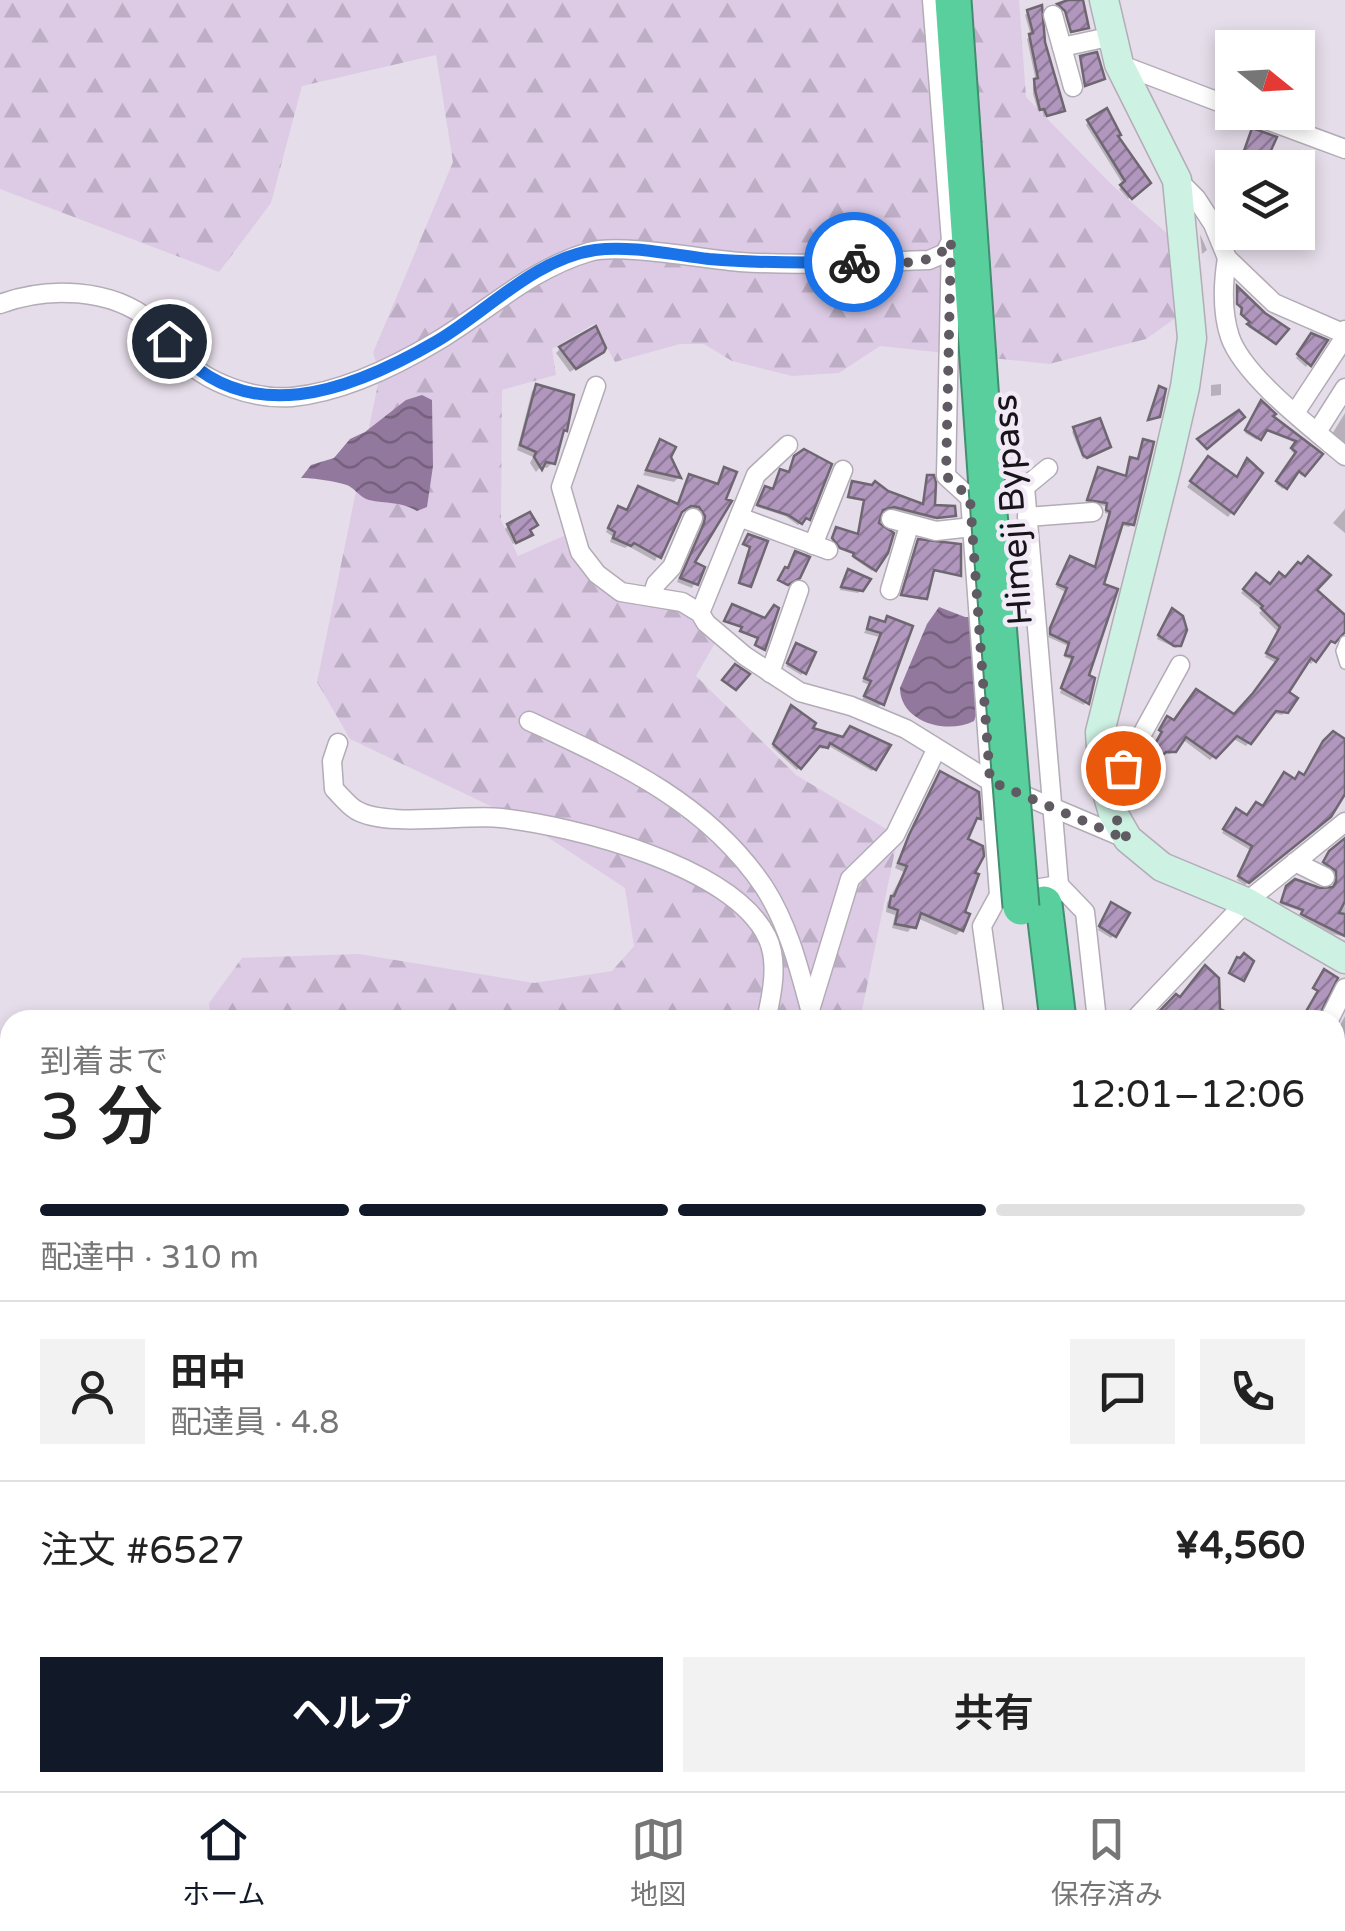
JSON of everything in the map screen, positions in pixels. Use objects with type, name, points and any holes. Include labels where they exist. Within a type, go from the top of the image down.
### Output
[{"type":"highway","name":"Himeji Bypass","points":[[953,0],[999,486],[1031,898],[1034,1010]]},
{"type":"highway","name":"Himeji Bypass","points":[[976,0],[999,486]]},
{"type":"highway","name":"Himeji Bypass","points":[[1031,898],[1056,1010]]},
{"type":"street","points":[[932,0],[951,241],[946,476],[970,498],[990,781],[1031,898]]},
{"type":"street","points":[[1104,0],[1119,64],[1177,180],[1196,198],[1213,224],[1227,258],[1274,303],[1345,333],[1295,413]]},
{"type":"street","points":[[1053,16],[1073,87]]},
{"type":"street","points":[[1062,47],[1113,36]]},
{"type":"street","points":[[1119,64],[1215,101]]},
{"type":"street","points":[[1294,130],[1345,149]]},
{"type":"street","points":[[1128,840],[1113,813],[1103,778],[1100,732],[1185,388],[1192,338],[1177,180]]},
{"type":"street","points":[[0,304],[56,291],[115,302],[154,323],[183,359],[208,378],[240,390],[288,397],[345,386],[438,340],[555,264],[593,250],[756,262],[876,262],[929,260],[944,253],[951,241]]},
{"type":"street","points":[[1227,258],[1226,318],[1231,340],[1247,366],[1345,456]]},
{"type":"street","points":[[596,386],[560,487],[580,552],[597,574],[621,592],[682,602],[700,613],[706,623],[745,656],[800,692],[851,706],[906,729],[990,781],[1128,840],[1162,867],[1246,902],[1345,959]]},
{"type":"street","points":[[1317,432],[1345,388]]},
{"type":"street","points":[[700,613],[756,475],[788,445]]},
{"type":"street","points":[[1031,898],[1054,809],[1025,487],[1048,468]]},
{"type":"street","points":[[740,516],[820,548],[844,470]]},
{"type":"street","points":[[1028,517],[1092,512]]},
{"type":"street","points":[[652,596],[656,584],[672,567],[693,518]]},
{"type":"street","points":[[874,572],[892,584],[900,522],[936,531],[972,527]]},
{"type":"street","points":[[770,673],[791,596]]},
{"type":"street","points":[[1108,796],[1180,665]]},
{"type":"street","points":[[529,721],[628,768],[696,812],[732,846],[765,889],[794,952],[807,1010]]},
{"type":"street","points":[[338,743],[332,761],[334,789],[358,811],[396,819],[504,818],[590,836],[684,868],[718,885],[767,936],[772,952],[768,1010]]},
{"type":"street","points":[[809,1010],[850,879],[895,836],[936,750]]},
{"type":"street","points":[[1143,1010],[1246,902],[1345,822]]},
{"type":"street","points":[[1295,862],[1325,878]]},
{"type":"street","points":[[994,1010],[982,926],[1031,898],[1085,912],[1096,1010]]},
{"type":"lane","points":[[1345,641],[1341,651],[1345,664]]},
{"type":"green space","points":[[0,0],[1019,0],[1026,97],[1111,184],[1180,245],[1181,314],[1146,339],[1049,364],[880,346],[839,373],[792,376],[732,361],[704,344],[680,344],[615,362],[594,324],[552,349],[556,375],[502,390],[501,520],[518,556],[566,535],[590,579],[638,606],[680,610],[715,643],[696,676],[796,775],[898,836],[862,1010],[210,1010],[209,1003],[242,958],[359,954],[534,983],[612,971],[634,946],[625,888],[526,823],[350,739],[317,682],[380,374],[373,353],[453,162],[436,55],[302,86],[271,203],[219,272],[0,189]]},
{"type":"water","points":[[422,395],[432,400],[433,466],[427,507],[417,511],[369,500],[344,484],[301,478],[311,465],[334,458],[350,439],[406,400]]},
{"type":"water","points":[[939,607],[965,617],[982,617],[990,676],[974,721],[951,727],[916,717],[902,700],[900,688],[927,624]]},
{"type":"building","points":[[1083,0],[1089,28],[1071,32],[1065,11],[1057,4]]},
{"type":"building","points":[[1042,5],[1045,42],[1065,111],[1047,116],[1044,109],[1040,110],[1035,90],[1034,79],[1038,78],[1027,10]]},
{"type":"building","points":[[1097,52],[1105,79],[1085,86],[1080,56]]},
{"type":"building","points":[[1107,108],[1121,135],[1118,136],[1151,183],[1132,199],[1120,185],[1125,181],[1087,120]]},
{"type":"building","points":[[1251,130],[1277,137],[1271,150],[1244,150]]},
{"type":"building","points":[[1237,286],[1289,329],[1276,344],[1247,324],[1250,322],[1237,304]]},
{"type":"building","points":[[596,326],[606,348],[576,369],[559,347]]},
{"type":"building","points":[[1311,333],[1328,340],[1311,366],[1297,354]]},
{"type":"building","points":[[536,384],[574,395],[555,464],[546,462],[542,470],[534,457],[536,452],[520,445]]},
{"type":"building","points":[[1159,386],[1166,389],[1160,417],[1148,420]]},
{"type":"building","points":[[1261,400],[1276,414],[1273,416],[1323,454],[1305,476],[1299,471],[1287,489],[1276,481],[1296,452],[1291,448],[1296,441],[1267,430],[1261,440],[1245,430]]},
{"type":"building","points":[[1239,410],[1245,417],[1207,449],[1197,439]]},
{"type":"building","points":[[1100,418],[1111,447],[1087,458],[1073,427]]},
{"type":"building","points":[[660,439],[676,447],[671,457],[681,478],[646,470]]},
{"type":"building","points":[[1143,439],[1154,442],[1134,525],[1123,523],[1104,584],[1118,589],[1089,675],[1095,678],[1089,704],[1061,688],[1073,657],[1065,655],[1069,643],[1050,634],[1067,588],[1057,584],[1070,556],[1095,567],[1110,512],[1106,510],[1107,503],[1087,500],[1098,467],[1126,476],[1130,457],[1138,459]]},
{"type":"building","points":[[804,449],[832,464],[810,520],[806,518],[802,524],[757,505],[765,486],[773,489],[780,469],[789,472],[794,456]]},
{"type":"building","points":[[1208,456],[1237,477],[1247,458],[1263,473],[1234,514],[1190,481]]},
{"type":"building","points":[[724,467],[737,472],[726,499],[732,501],[695,562],[705,567],[698,585],[680,578],[704,523],[705,516],[699,507],[691,506],[682,512],[661,558],[634,543],[631,546],[613,538],[615,532],[608,528],[618,506],[627,510],[638,486],[678,504],[689,474],[718,484]]},
{"type":"building","points":[[927,475],[934,475],[935,505],[955,506],[956,516],[937,518],[894,507],[883,510],[879,523],[894,533],[888,553],[876,571],[854,553],[840,548],[832,538],[836,527],[858,534],[864,500],[848,497],[852,481],[872,485],[875,481],[888,491],[923,504]]},
{"type":"building","points":[[530,512],[538,525],[530,530],[533,535],[516,543],[507,524]]},
{"type":"building","points":[[748,534],[768,541],[751,587],[739,583],[750,547],[743,544]]},
{"type":"building","points":[[918,539],[961,544],[961,576],[934,570],[927,599],[901,595]]},
{"type":"building","points":[[795,551],[810,557],[800,578],[788,585],[778,580]]},
{"type":"building","points":[[1308,556],[1331,575],[1317,590],[1345,615],[1345,632],[1335,643],[1331,641],[1316,662],[1311,658],[1289,692],[1298,698],[1288,713],[1276,711],[1251,744],[1237,736],[1216,758],[1186,737],[1176,752],[1166,752],[1132,782],[1147,751],[1162,732],[1159,730],[1167,716],[1174,720],[1196,689],[1234,714],[1253,693],[1278,659],[1266,653],[1280,627],[1243,589],[1256,573],[1270,584],[1279,572],[1285,577]]},
{"type":"building","points":[[848,569],[871,579],[863,591],[841,587]]},
{"type":"building","points":[[732,604],[765,618],[774,605],[779,608],[765,650],[755,645],[758,638],[724,621]]},
{"type":"building","points":[[1172,608],[1183,616],[1187,630],[1181,646],[1174,646],[1158,635]]},
{"type":"building","points":[[887,616],[913,626],[884,705],[864,696],[871,681],[864,678],[881,633],[867,629],[870,617],[885,622]]},
{"type":"building","points":[[796,643],[816,652],[806,674],[787,663]]},
{"type":"building","points":[[735,664],[750,674],[736,690],[722,680]]},
{"type":"building","points":[[791,705],[816,723],[813,728],[843,737],[850,726],[891,745],[876,770],[830,743],[828,748],[820,746],[801,769],[773,744]]},
{"type":"building","points":[[1333,731],[1345,739],[1345,794],[1331,817],[1249,883],[1238,876],[1252,846],[1223,829],[1236,808],[1247,815],[1256,802],[1263,806],[1284,772],[1295,779],[1299,772],[1304,775]]},
{"type":"building","points":[[940,771],[979,792],[981,819],[977,818],[968,839],[983,846],[984,856],[975,873],[979,874],[965,912],[970,914],[963,931],[921,913],[916,928],[895,924],[898,910],[889,907],[907,866],[898,863]]},
{"type":"building","points":[[1345,838],[1345,901],[1339,913],[1345,914],[1345,936],[1301,914],[1303,910],[1281,902],[1286,886],[1295,879],[1320,888],[1333,887],[1336,871],[1323,862],[1329,851]]},
{"type":"building","points":[[1111,902],[1130,913],[1116,937],[1099,926]]},
{"type":"building","points":[[1244,953],[1254,961],[1244,981],[1229,973],[1237,957]]},
{"type":"building","points":[[1205,965],[1219,978],[1222,1010],[1161,1010],[1176,994],[1180,997]]},
{"type":"building","points":[[1324,969],[1338,978],[1322,1010],[1307,1010],[1318,991],[1313,988]]},
{"type":"way so far","points":[[854,262],[929,260],[944,253],[951,241],[946,476],[970,498],[990,781],[1128,840],[1108,796],[1123,768]]},
{"type":"route","points":[[169,341],[183,359],[208,378],[240,390],[288,397],[345,386],[438,340],[508,290],[555,264],[593,250],[742,262],[854,262]]}]
